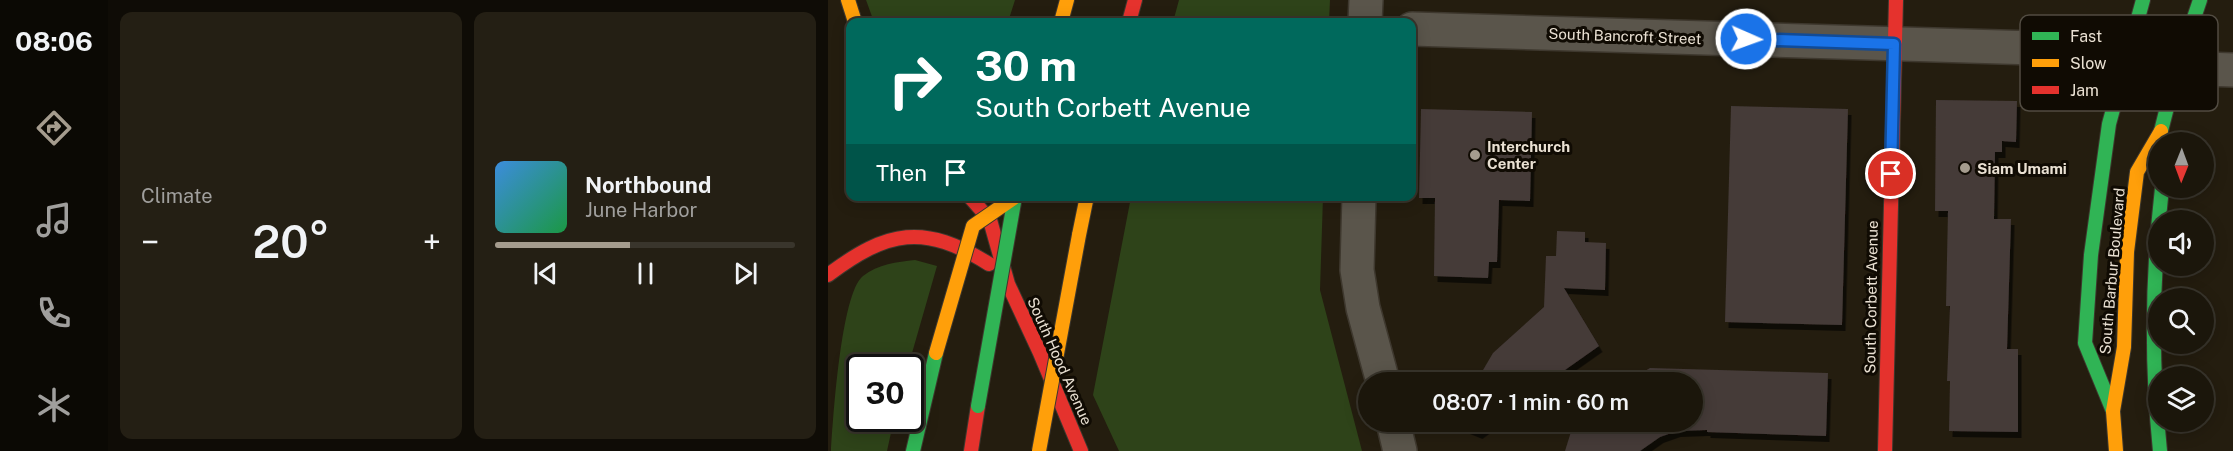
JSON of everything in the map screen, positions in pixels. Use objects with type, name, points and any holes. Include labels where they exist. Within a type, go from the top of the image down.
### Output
[{"type":"main road","points":[[848,0],[854,18]]},
{"type":"main road","points":[[1062,18],[1067,0]]},
{"type":"main road","points":[[1130,18],[1136,0]]},
{"type":"main road","name":"South Corbett Avenue","points":[[1885,451],[1896,0]]},
{"type":"main road","name":"South Barbur Boulevard","points":[[2139,15],[2143,0]]},
{"type":"main road","name":"South Barbur Boulevard","points":[[2195,15],[2200,0]]},
{"type":"main road","name":"South Barbur Boulevard","points":[[2112,111],[2099,187],[2091,255],[2085,343],[2112,411],[2116,451]]},
{"type":"main road","name":"South Barbur Boulevard","points":[[2161,132],[2167,111]]},
{"type":"main road","name":"South Barbur Boulevard","points":[[2112,411],[2124,347],[2127,252],[2138,172],[2148,157]]},
{"type":"main road","points":[[2160,451],[2152,361],[2153,282],[2161,198]]},
{"type":"main road","points":[[973,201],[990,220],[1008,284]]},
{"type":"main road","points":[[913,451],[936,353],[973,226],[1009,201]]},
{"type":"main road","points":[[971,451],[994,303],[1014,201]]},
{"type":"main road","points":[[1039,451],[1086,201]]},
{"type":"main road","points":[[828,275],[850,257],[872,245],[910,236],[927,236],[946,240],[972,251],[992,266],[1008,284]]},
{"type":"main road","name":"South Hood Avenue","points":[[1008,284],[1081,451]]},
{"type":"street","points":[[1365,18],[1366,0]]},
{"type":"street","name":"South Bancroft Street","points":[[1416,29],[2020,48]]},
{"type":"street","points":[[2218,69],[2233,70]]},
{"type":"street","points":[[1359,201],[1357,270],[1364,309],[1380,372]]},
{"type":"street","points":[[1396,432],[1401,451]]},
{"type":"green space","points":[[866,0],[1015,0],[1009,18],[873,18]]},
{"type":"green space","points":[[1179,0],[1330,0],[1329,18],[1174,18]]},
{"type":"green space","points":[[1130,201],[1323,201],[1320,290],[1362,451],[1119,451],[1093,395]]},
{"type":"green space","points":[[915,260],[937,266],[912,354],[846,354],[846,432],[891,432],[887,451],[831,451],[844,330],[855,287],[863,276],[881,266]]},
{"type":"building","points":[[1936,100],[2017,101],[2016,142],[2002,141],[2002,152],[1995,152],[1994,219],[2011,219],[2007,349],[2018,349],[2018,432],[1949,431],[1950,381],[1947,381],[1950,306],[1946,306],[1948,211],[1935,211]]},
{"type":"building","points":[[1731,106],[1848,109],[1842,325],[1725,322]]},
{"type":"building","name":"Interchurch Center","points":[[1421,109],[1532,112],[1530,201],[1499,200],[1497,262],[1489,262],[1488,278],[1434,276],[1435,198],[1419,198]]},
{"type":"building","points":[[1557,231],[1585,232],[1585,242],[1606,243],[1605,290],[1564,288],[1599,346],[1562,372],[1482,372],[1493,353],[1544,307],[1546,256],[1556,256]]},
{"type":"building","points":[[1650,368],[1828,373],[1826,436],[1707,432],[1707,430],[1703,430],[1703,372],[1643,372]]},
{"type":"building","points":[[1571,432],[1674,432],[1660,437],[1640,451],[1565,451]]},
{"type":"traffic: fast","points":[[2139,15],[2143,0]]},
{"type":"traffic: fast","points":[[2195,15],[2200,0]]},
{"type":"traffic: fast","points":[[2113,111],[2091,255],[2085,343],[2113,411]]},
{"type":"traffic: fast","points":[[2161,131],[2166,111]]},
{"type":"traffic: fast","points":[[2160,451],[2155,385],[2154,320],[2156,254],[2161,198]]},
{"type":"traffic: fast","points":[[978,406],[1014,201]]},
{"type":"traffic: fast","points":[[913,451],[936,353]]},
{"type":"traffic: slow","points":[[848,0],[854,18]]},
{"type":"traffic: slow","points":[[1062,18],[1067,0]]},
{"type":"traffic: slow","points":[[2116,451],[2113,411],[2124,347],[2127,252],[2137,172],[2161,131]]},
{"type":"traffic: slow","points":[[936,353],[973,226],[1009,201]]},
{"type":"traffic: slow","points":[[1079,235],[1086,201]]},
{"type":"traffic: slow","points":[[1039,451],[1079,235]]},
{"type":"traffic: jam","points":[[1130,18],[1135,0]]},
{"type":"traffic: jam","points":[[1885,451],[1896,0]]},
{"type":"traffic: jam","points":[[973,201],[990,220],[1008,284],[1081,451]]},
{"type":"traffic: jam","points":[[828,275],[869,249],[888,241],[907,237],[945,242],[989,264]]},
{"type":"traffic: jam","points":[[971,451],[978,406]]},
{"type":"place","name":"Interchurch Center","points":[[1475,155]]},
{"type":"place","name":"Siam Umami","points":[[1965,168]]},
{"type":"route","points":[[1746,39],[1894,44],[1891,174]]}]
